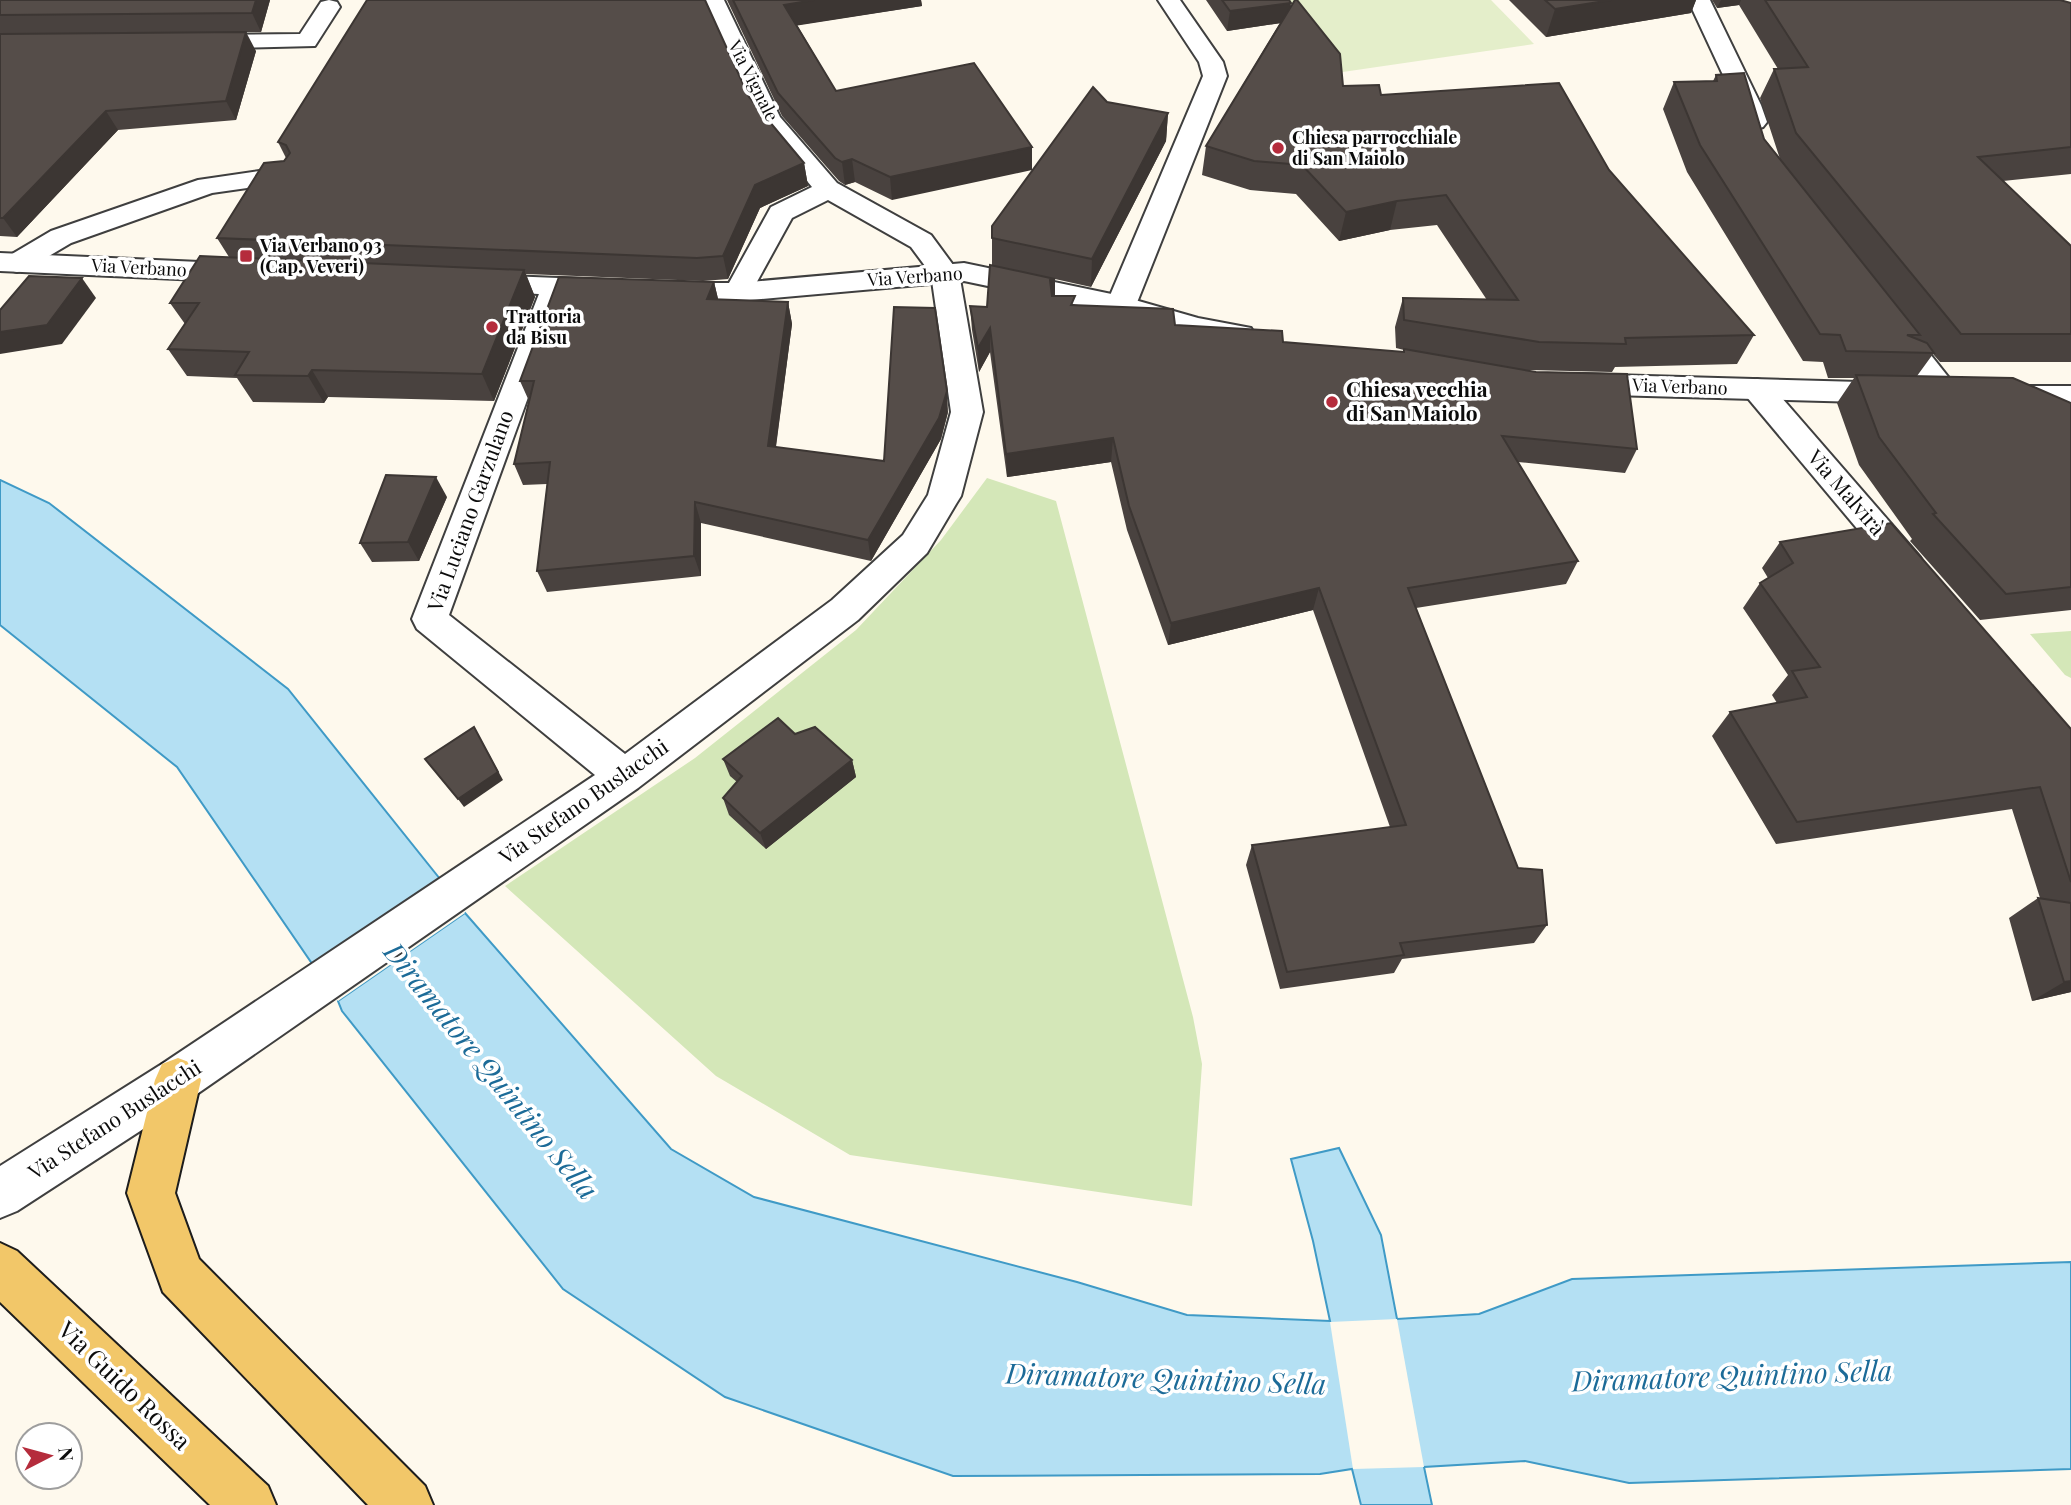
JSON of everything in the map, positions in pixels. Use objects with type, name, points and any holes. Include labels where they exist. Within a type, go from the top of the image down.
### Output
[{"type":"main road","points":[[178,1080],[150,1193],[180,1275],[406,1505]]},
{"type":"main road","name":"Via Guido Rossa","points":[[0,1268],[249,1505]]},
{"type":"street","name":"Via Vignale","points":[[713,0],[769,120],[828,189]]},
{"type":"street","points":[[1121,305],[1215,76],[1211,62],[1168,0]]},
{"type":"street","points":[[1699,0],[1749,105],[1763,152]]},
{"type":"street","points":[[181,42],[307,41],[329,7]]},
{"type":"street","points":[[9,262],[61,237],[207,186],[287,175]]},
{"type":"street","points":[[737,292],[781,213],[828,189],[921,241],[945,274]]},
{"type":"street","name":"Via Verbano","points":[[9,262],[265,274]]},
{"type":"street","name":"Via Verbano","points":[[457,283],[737,292],[945,274],[984,275],[1121,305],[1195,327],[1268,339]]},
{"type":"street","name":"Via Stefano Buslacchi","points":[[0,1194],[178,1080],[624,776],[845,610],[915,544],[944,496],[967,412],[945,274]]},
{"type":"street","name":"Via Luciano Garzulano","points":[[554,287],[430,619],[624,776]]},
{"type":"street","points":[[1877,307],[1946,395]]},
{"type":"street","name":"Via Verbano","points":[[1554,384],[2071,396]]},
{"type":"street","name":"Via Malvirà","points":[[1757,389],[1928,589]]},
{"type":"green space","points":[[1271,0],[1491,0],[1534,44],[1329,74]]},
{"type":"green space","points":[[987,478],[1056,501],[1193,1017],[1202,1064],[1192,1206],[850,1155],[716,1076],[505,886],[695,758],[856,630],[941,540]]},
{"type":"green space","points":[[2071,631],[2071,678],[2065,675],[2030,634]]},
{"type":"water","points":[[0,480],[49,503],[288,689],[440,879],[313,965],[177,767],[0,625]]},
{"type":"water","name":"Diramatore Quintino Sella","points":[[465,913],[671,1149],[754,1197],[1077,1282],[1187,1315],[1330,1321],[1313,1241],[1291,1159],[1339,1148],[1381,1235],[1397,1319],[1479,1314],[1572,1279],[2071,1262],[2071,1469],[1629,1483],[1525,1461],[1424,1467],[1432,1505],[1361,1505],[1352,1469],[1320,1474],[953,1476],[725,1397],[563,1289],[342,1011],[338,1001]]},
{"type":"pier","points":[[463,910],[465,913],[338,1001],[336,998]]},
{"type":"pier","points":[[1397,1319],[1424,1467],[1353,1469],[1330,1322]]},
{"type":"building","points":[[0,0],[256,0],[252,13],[0,15]]},
{"type":"building","points":[[367,0],[705,0],[749,97],[804,163],[755,185],[723,256],[697,258],[217,238],[264,163],[284,161],[290,153],[286,145],[278,142]]},
{"type":"building","points":[[733,0],[814,0],[784,5],[836,91],[974,63],[1032,147],[890,177],[852,159],[842,162],[835,158],[778,93]]},
{"type":"building","points":[[1222,0],[1289,0],[1291,3],[1230,11]]},
{"type":"building","points":[[1295,0],[1340,54],[1343,86],[1379,85],[1381,95],[1559,83],[1609,170],[1754,335],[1625,338],[1626,344],[1539,342],[1404,320],[1403,298],[1518,300],[1446,195],[1397,201],[1346,212],[1302,165],[1254,161],[1206,146]]},
{"type":"building","points":[[1545,0],[1611,0],[1555,9]]},
{"type":"building","points":[[1765,0],[2060,0],[2071,3],[2071,147],[1978,157],[2071,246],[2071,334],[1961,334],[1796,133],[1774,69],[1808,67]]},
{"type":"building","points":[[246,32],[226,101],[106,111],[3,218],[0,218],[0,34]]},
{"type":"building","points":[[1744,73],[1764,139],[1920,335],[1907,335],[1927,343],[1934,353],[1846,351],[1840,335],[1820,334],[1700,145],[1674,82],[1717,81],[1716,75]]},
{"type":"building","points":[[1093,87],[1107,102],[1168,113],[1092,259],[992,238],[992,226]]},
{"type":"building","points":[[200,256],[524,270],[482,374],[312,370],[308,376],[235,375],[249,352],[168,349],[199,303],[170,303]]},
{"type":"building","points":[[990,265],[1055,279],[1050,280],[1052,296],[1075,296],[1071,305],[1173,309],[1175,325],[1282,331],[1283,342],[1404,352],[1404,349],[1536,372],[1627,374],[1637,449],[1502,436],[1578,561],[1408,588],[1518,868],[1542,870],[1547,925],[1400,943],[1404,955],[1287,972],[1252,845],[1406,825],[1319,588],[1171,623],[1129,506],[1113,438],[1006,454],[990,328],[978,348],[970,306],[987,307]]},
{"type":"building","points":[[29,276],[82,278],[47,325],[0,332],[0,310]]},
{"type":"building","points":[[559,277],[714,282],[707,299],[788,302],[768,446],[884,461],[894,307],[935,308],[947,391],[939,418],[868,540],[695,502],[694,556],[537,571],[550,462],[514,464],[534,381],[520,381]]},
{"type":"building","points":[[1856,375],[2013,378],[2071,403],[2071,587],[2006,594],[1933,514],[1936,513],[1879,437]]},
{"type":"building","points":[[386,475],[436,477],[408,542],[360,543]]},
{"type":"building","points":[[1891,523],[2071,729],[2071,882],[2040,787],[1797,822],[1730,712],[1807,697],[1792,671],[1820,667],[1760,583],[1793,563],[1780,542]]},
{"type":"building","points":[[778,718],[795,734],[815,727],[852,760],[760,833],[723,798],[742,776],[723,759]]},
{"type":"building","points":[[474,727],[498,772],[458,799],[425,759]]},
{"type":"building","points":[[2038,898],[2071,903],[2071,981],[2064,982]]},
{"type":"place","name":"Chiesa parrocchiale di San Maiolo","points":[[1278,148]]},
{"type":"place","name":"Via Verbano 93 (Cap. Veveri)","points":[[246,256]]},
{"type":"place","name":"Trattoria da Bisu","points":[[492,327]]},
{"type":"place","name":"Chiesa vecchia di San Maiolo","points":[[1332,402]]}]
